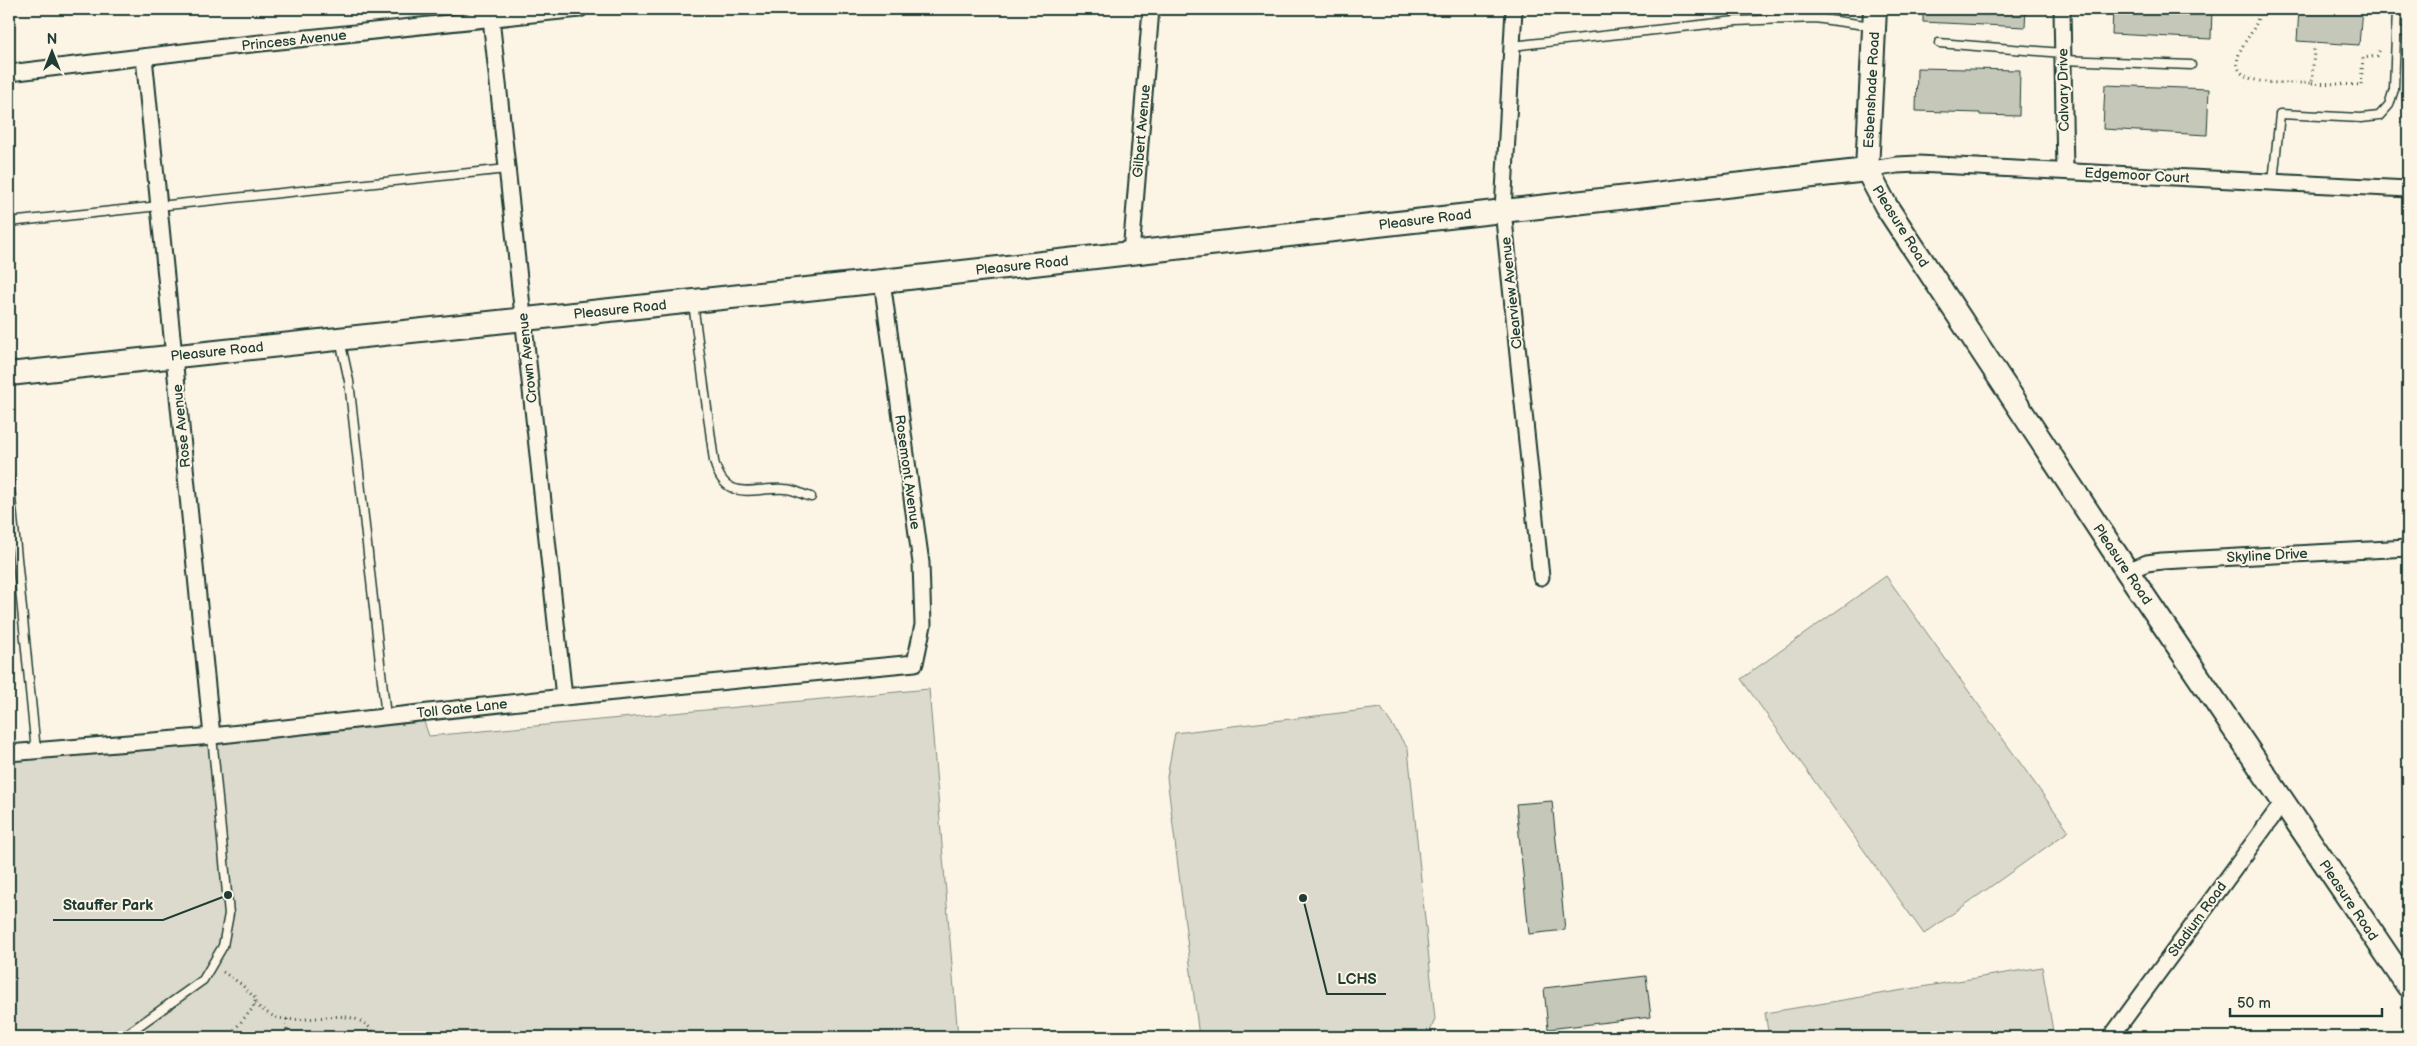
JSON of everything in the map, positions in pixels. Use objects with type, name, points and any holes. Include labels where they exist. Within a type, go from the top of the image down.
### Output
[{"type":"street","name":"Princess Avenue","points":[[9,73],[491,14],[580,9]]},
{"type":"street","name":"Gilbert Avenue","points":[[1131,254],[1151,9]]},
{"type":"street","name":"Clearview Avenue","points":[[1514,9],[1503,210],[1541,577]]},
{"type":"street","name":"Calvary Drive","points":[[2062,9],[2065,171]]},
{"type":"street","name":"Crown Avenue","points":[[491,14],[564,697]]},
{"type":"street","name":"Esbenshade Road","points":[[1867,170],[1874,18]]},
{"type":"street","name":"Rose Avenue","points":[[144,57],[212,736]]},
{"type":"street","name":"Edgemoor Court","points":[[1867,170],[1897,164],[1918,164],[2408,188]]},
{"type":"street","name":"Pleasure Road","points":[[9,374],[1131,254],[1503,210],[1867,170],[1886,206],[2127,571],[2408,986]]},
{"type":"street","name":"Rosemont Avenue","points":[[882,281],[921,563],[923,626],[915,663]]},
{"type":"street","name":"Skyline Drive","points":[[2127,571],[2147,563],[2162,561],[2408,548]]},
{"type":"street","name":"Toll Gate Lane","points":[[9,753],[212,736],[564,697],[915,663]]},
{"type":"street","name":"Stadium Road","points":[[2111,1037],[2284,801]]},
{"type":"lane","points":[[2273,182],[2280,114],[2361,118],[2379,116],[2389,105],[2394,89],[2397,9]]},
{"type":"lane","points":[[1512,46],[1602,38],[1736,21],[1874,18]]},
{"type":"lane","points":[[2396,31],[2408,32]]},
{"type":"lane","points":[[1939,43],[2063,57],[2190,65]]},
{"type":"lane","points":[[9,222],[507,169]]},
{"type":"lane","points":[[693,301],[714,461],[721,480],[729,486],[745,492],[788,488],[811,497]]},
{"type":"lane","points":[[340,338],[349,381],[386,717]]},
{"type":"lane","points":[[9,477],[36,751]]},
{"type":"lane","points":[[123,1037],[202,980],[223,946],[229,914],[212,736]]},
{"type":"path","points":[[2259,9],[2254,32],[2239,54],[2238,65],[2243,75],[2254,81],[2360,85],[2363,58],[2377,56],[2380,43]]},
{"type":"path","points":[[2312,83],[2314,48]]},
{"type":"path","points":[[211,965],[254,995],[255,1004],[228,1037]]},
{"type":"path","points":[[255,1004],[275,1017],[287,1019],[349,1016],[363,1022],[377,1037]]},
{"type":"path","points":[[287,1019],[287,1037]]},
{"type":"shaded area","points":[[1886,576],[2069,831],[1924,934],[1741,679]]},
{"type":"shaded area","points":[[929,689],[958,1037],[9,1037],[9,753],[421,713],[429,736]]},
{"type":"shaded area","points":[[1381,708],[1408,749],[1435,1019],[1428,1037],[1199,1037],[1167,777],[1175,733]]},
{"type":"shaded area","points":[[2042,967],[2054,1037],[1769,1037],[1765,1013]]},
{"type":"building","points":[[1923,9],[2026,9],[2025,27],[1923,22]]},
{"type":"building","points":[[2113,9],[2212,9],[2211,39],[2112,34]]},
{"type":"building","points":[[2299,9],[2362,9],[2359,45],[2297,41]]},
{"type":"building","points":[[1917,68],[2020,70],[2019,116],[1916,111]]},
{"type":"building","points":[[2105,85],[2209,89],[2207,135],[2103,129]]},
{"type":"building","points":[[1552,801],[1565,930],[1529,934],[1516,804]]},
{"type":"building","points":[[1646,976],[1651,1017],[1548,1029],[1544,988]]},
{"type":"place","name":"Stauffer Park","points":[[228,895]]},
{"type":"place","name":"LCHS","points":[[1303,898]]}]
